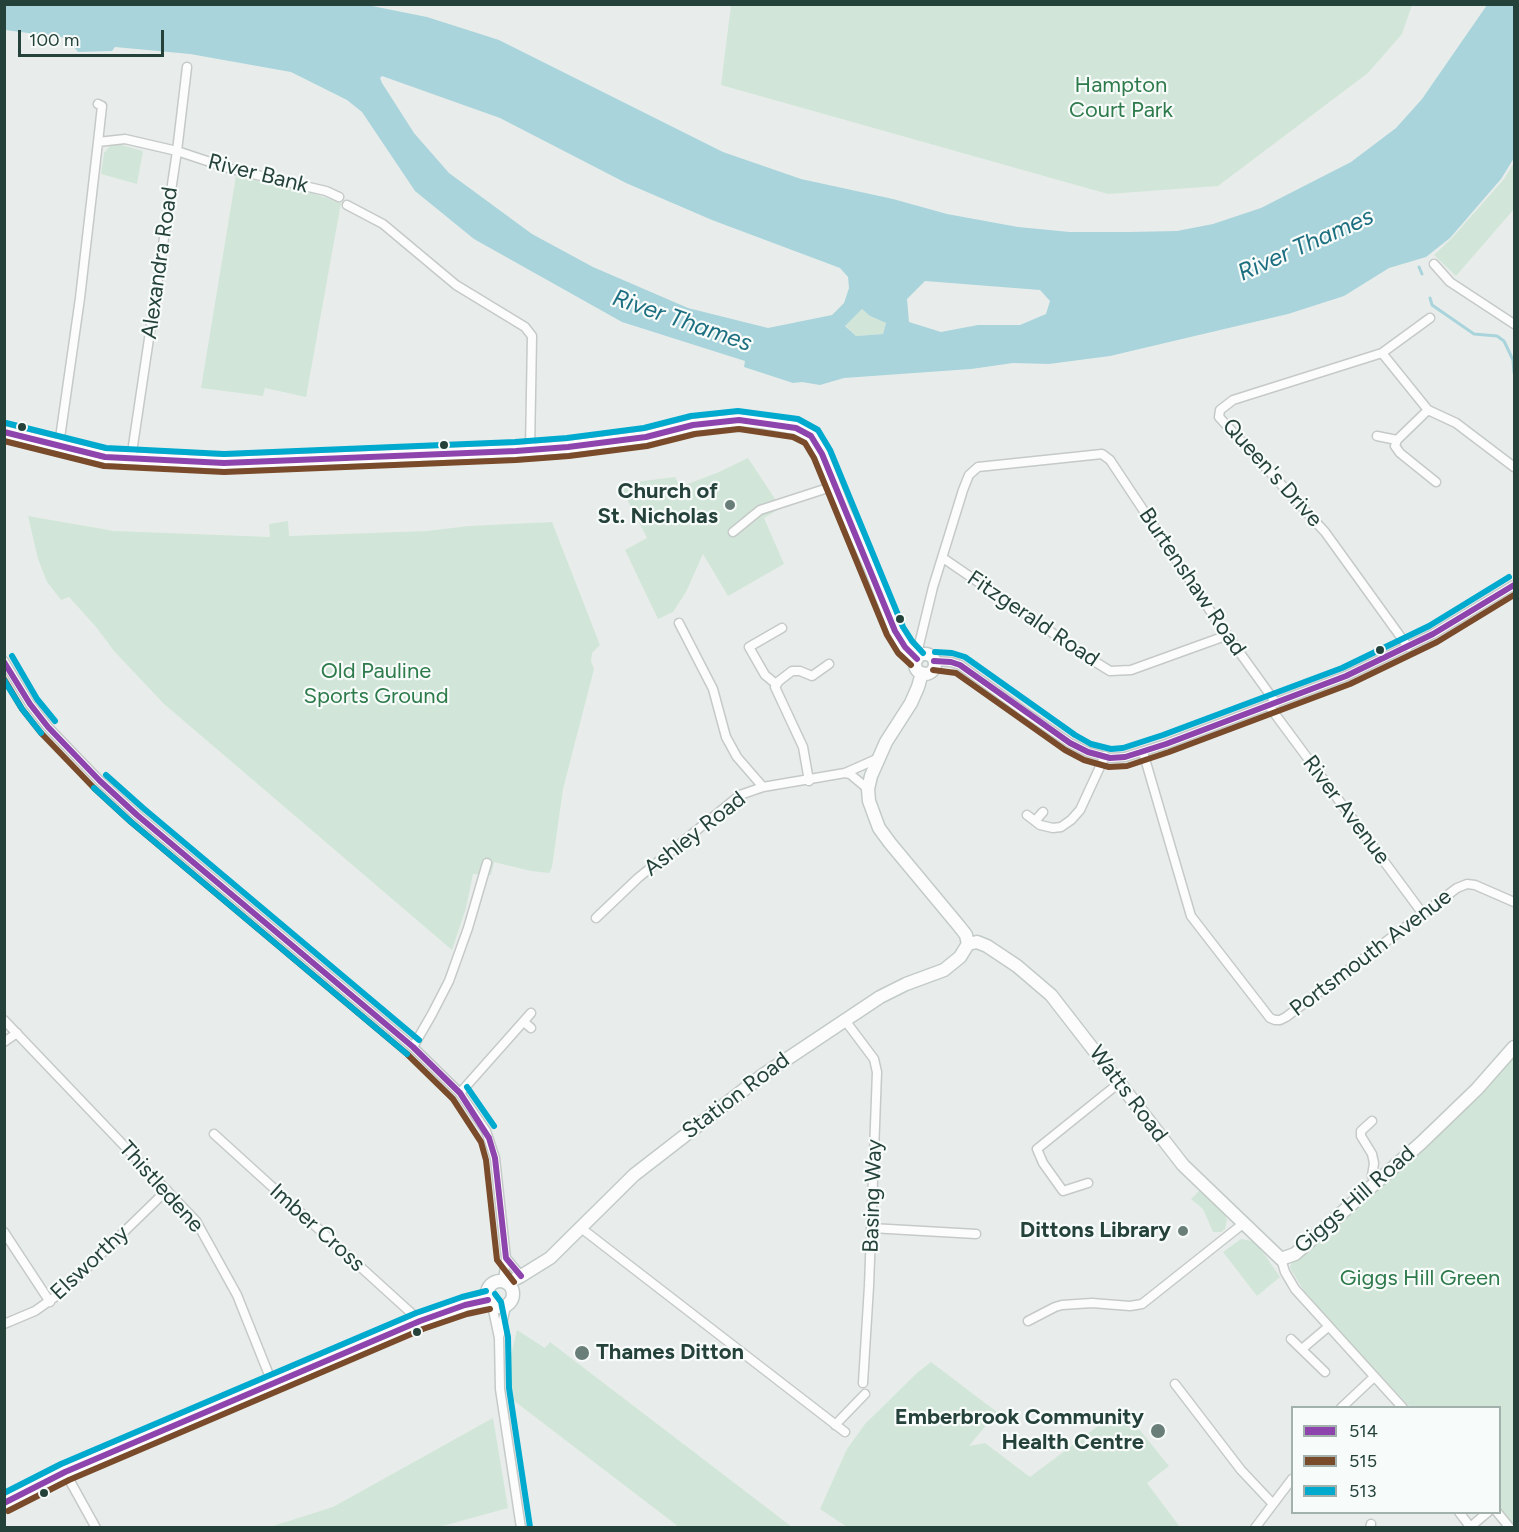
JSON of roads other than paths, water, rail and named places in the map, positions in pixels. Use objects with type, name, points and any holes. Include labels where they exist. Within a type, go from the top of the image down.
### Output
[{"type":"main road","points":[[4,432],[105,457],[224,463],[530,450],[646,437],[677,428],[715,422],[761,422],[804,431],[811,436],[822,454],[895,631],[905,647],[919,657],[930,656],[934,661],[933,670],[922,673],[916,667],[919,657]]},
{"type":"main road","points":[[922,673],[911,703],[898,721],[879,758],[868,789],[872,810],[879,828],[909,868],[966,935],[968,944]]},
{"type":"main road","name":"Watts Road","points":[[968,944],[977,942],[987,946],[1042,986],[1063,1008],[1183,1165],[1281,1259]]},
{"type":"main road","name":"Station Road","points":[[508,1285],[549,1258],[618,1189],[654,1158],[763,1075],[844,1019],[893,990],[944,970],[960,957],[968,944]]},
{"type":"main road","name":"Giggs Hill Road","points":[[1281,1259],[1295,1254],[1453,1113],[1514,1049]]},
{"type":"main road","points":[[4,1503],[65,1472],[420,1321],[465,1305],[490,1302],[498,1307],[506,1306],[511,1301],[508,1285],[497,1281],[491,1285],[488,1291],[490,1302]]},
{"type":"street","name":"Alexandra Road","points":[[131,459],[177,151],[187,67]]},
{"type":"street","points":[[59,445],[80,298],[98,142],[102,106],[98,104]]},
{"type":"street","name":"River Bank","points":[[98,142],[125,139],[177,151],[231,169],[301,184],[339,197]]},
{"type":"street","points":[[347,205],[383,224],[456,285],[525,327],[532,336],[530,450]]},
{"type":"street","points":[[1434,264],[1450,282],[1515,324]]},
{"type":"street","points":[[1430,318],[1382,353],[1428,410],[1456,423],[1515,467]]},
{"type":"street","name":"Queen's Drive","points":[[1382,353],[1233,400],[1220,410],[1219,417],[1320,525],[1408,647]]},
{"type":"street","points":[[1428,410],[1397,440],[1395,446],[1400,453],[1436,482]]},
{"type":"street","points":[[1377,435],[1397,440]]},
{"type":"street","name":"Burtenshaw Road","points":[[943,558],[963,490],[974,469],[991,465],[1096,454],[1106,455],[1273,704]]},
{"type":"street","points":[[732,532],[760,510],[834,486]]},
{"type":"street","points":[[919,657],[919,643],[943,558]]},
{"type":"street","name":"Fitzgerald Road","points":[[943,558],[1110,671],[1131,670],[1228,635]]},
{"type":"street","points":[[934,661],[960,665],[1070,743],[1088,752],[1125,757],[1346,676],[1408,647],[1515,585]]},
{"type":"street","points":[[679,623],[713,689],[726,737],[737,757],[763,786]]},
{"type":"street","points":[[782,628],[749,647],[765,675],[776,684],[778,696],[803,747],[809,781]]},
{"type":"street","points":[[4,661],[30,704],[48,727],[99,780],[137,815],[413,1047],[460,1093],[486,1131],[495,1158],[508,1285]]},
{"type":"street","points":[[776,684],[792,671],[800,671],[813,676],[829,664]]},
{"type":"street","name":"River Avenue","points":[[1273,704],[1423,914]]},
{"type":"street","name":"Portsmouth Avenue","points":[[1143,752],[1191,916],[1270,1018],[1280,1020],[1286,1017],[1457,888],[1467,884],[1475,885],[1515,902]]},
{"type":"street","points":[[1027,815],[1040,825],[1053,828],[1061,827],[1071,820],[1080,810],[1106,756]]},
{"type":"street","name":"Ashley Road","points":[[596,918],[638,878],[740,795],[763,786],[809,781],[845,773],[879,758]]},
{"type":"street","points":[[845,773],[850,774],[868,789]]},
{"type":"street","points":[[1035,821],[1043,812]]},
{"type":"street","points":[[413,1047],[449,981],[468,928],[487,863]]},
{"type":"street","points":[[460,1093],[527,1025],[531,1013]]},
{"type":"street","name":"Basing Way","points":[[844,1019],[876,1065],[872,1228],[863,1383]]},
{"type":"street","name":"Thistledene","points":[[4,1020],[196,1221],[237,1295],[273,1385]]},
{"type":"street","points":[[4,1042],[17,1033]]},
{"type":"street","points":[[1088,1183],[1063,1191],[1043,1163],[1037,1149],[1119,1083]]},
{"type":"street","points":[[1372,1121],[1361,1131],[1361,1136],[1372,1154],[1374,1162],[1372,1176],[1376,1181]]},
{"type":"street","name":"Imber Cross","points":[[214,1134],[420,1321]]},
{"type":"street","name":"Elsworthy","points":[[4,1324],[50,1302],[167,1190]]},
{"type":"street","points":[[1028,1322],[1062,1305],[1142,1305],[1244,1223]]},
{"type":"street","points":[[581,1228],[845,1432]]},
{"type":"street","points":[[872,1228],[976,1234]]},
{"type":"street","points":[[4,1232],[50,1302]]},
{"type":"street","points":[[506,1258],[521,1276]]},
{"type":"street","name":"Giggs Hill Road","points":[[1281,1259],[1285,1272],[1295,1289],[1402,1406]]},
{"type":"street","points":[[490,1302],[499,1338],[500,1389],[521,1527]]},
{"type":"street","points":[[499,1338],[506,1306]]},
{"type":"street","points":[[1302,1349],[1328,1327]]},
{"type":"street","points":[[1291,1339],[1325,1372]]},
{"type":"street","points":[[1342,1406],[1374,1377]]},
{"type":"street","points":[[1175,1384],[1241,1470],[1273,1504]]},
{"type":"street","points":[[835,1425],[865,1394]]},
{"type":"street","points":[[65,1472],[96,1527]]},
{"type":"street","points":[[1255,1527],[1291,1482]]},
{"type":"street","points":[[1460,1514],[1470,1527],[1486,1514]]},
{"type":"street","points":[[1499,1514],[1510,1527]]},
{"type":"water","name":"River Thames","points":[[4,5],[367,5],[427,17],[499,40],[723,152],[801,179],[893,199],[947,214],[1018,227],[1070,232],[1129,232],[1177,231],[1213,224],[1261,208],[1351,162],[1396,128],[1422,99],[1487,5],[1514,5],[1514,158],[1501,179],[1450,238],[1426,257],[1389,268],[1344,296],[1288,314],[1110,356],[1049,364],[1013,363],[971,369],[844,378],[820,385],[793,383],[744,367],[745,361],[622,322],[474,239],[415,191],[362,112],[347,100],[291,72],[190,54],[115,47],[112,51],[78,52],[67,38],[5,30]],"holes":[[[382,76],[500,118],[626,183],[712,220],[840,268],[848,277],[849,288],[844,303],[832,315],[768,328],[688,308],[593,267],[532,234],[449,173],[414,133],[382,83],[380,78]],[[925,281],[1040,290],[1050,301],[1046,314],[1020,325],[978,325],[941,332],[909,322],[907,299]],[[862,309],[870,316],[886,323],[883,334],[856,336],[845,326]]]},
{"type":"waterway","points":[[1419,267],[1422,274]]},
{"type":"waterway","points":[[1430,298],[1432,305],[1474,334],[1497,336],[1504,341],[1513,360],[1514,373]]},
{"type":"place","name":"Church of St. Nicholas","points":[[730,505]]},
{"type":"place","name":"Dittons Library","points":[[1183,1231]]},
{"type":"place","name":"Thames Ditton","points":[[582,1353]]},
{"type":"place","name":"Emberbrook Community Health Centre","points":[[1158,1431]]},
{"type":"park label","name":"Hampton Court Park","points":[[1121,98]]},
{"type":"park label","name":"Old Pauline Sports Ground","points":[[376,684]]},
{"type":"park label","name":"Giggs Hill Green","points":[[1420,1279]]}]
